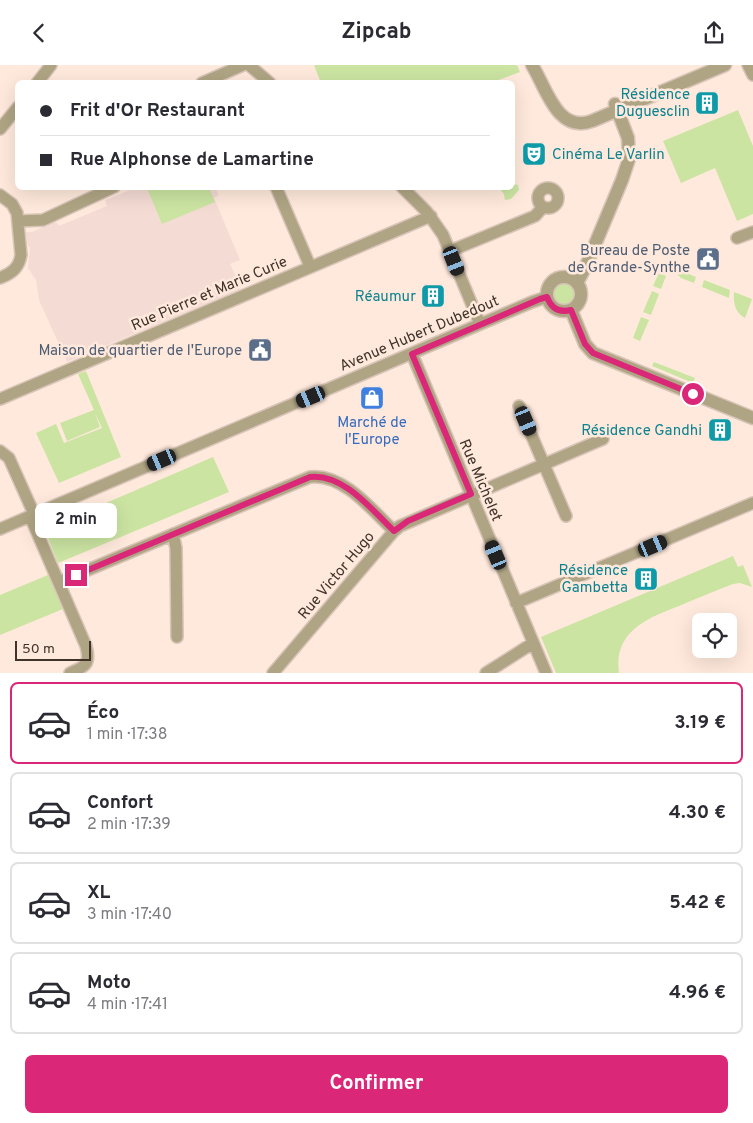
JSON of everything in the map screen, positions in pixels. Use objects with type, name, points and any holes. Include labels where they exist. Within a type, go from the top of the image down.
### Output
[{"type":"street","points":[[39,80],[51,65]]},
{"type":"street","points":[[209,80],[243,65]]},
{"type":"street","points":[[249,65],[267,80]]},
{"type":"street","points":[[536,69],[555,108],[562,117],[576,123],[588,123],[616,106],[702,65]]},
{"type":"street","points":[[616,106],[725,65]]},
{"type":"street","points":[[748,65],[753,75]]},
{"type":"street","points":[[577,283],[586,266],[629,159],[628,138],[616,106]]},
{"type":"street","points":[[0,129],[15,111]]},
{"type":"street","points":[[19,221],[43,219],[107,190]]},
{"type":"street","points":[[277,190],[310,266]]},
{"type":"street","points":[[405,190],[440,229],[480,324]]},
{"type":"street","points":[[0,195],[14,207],[17,213],[19,221],[20,262],[13,271],[0,278]]},
{"type":"street","points":[[450,251],[534,216],[543,207]]},
{"type":"street","name":"Rue Pierre et Marie Curie","points":[[0,399],[310,266],[431,217]]},
{"type":"street","points":[[737,238],[753,231]]},
{"type":"street","points":[[566,277],[574,279],[577,283],[581,291],[580,299],[576,306],[566,311],[557,310],[550,305],[547,297],[548,287],[556,279],[566,277]]},
{"type":"street","name":"Avenue Hubert Dubedout","points":[[0,529],[547,297]]},
{"type":"street","points":[[571,310],[585,344],[593,353],[753,418]]},
{"type":"street","name":"Rue Michelet","points":[[412,354],[546,673]]},
{"type":"street","points":[[520,406],[566,516]]},
{"type":"street","name":"Rue Victor Hugo","points":[[273,673],[394,531],[408,521],[603,439]]},
{"type":"street","points":[[0,451],[9,458],[86,646],[88,654],[86,665],[70,673]]},
{"type":"street","points":[[59,582],[300,480],[314,477],[327,478],[344,486],[394,531]]},
{"type":"street","points":[[516,603],[753,503]]},
{"type":"street","points":[[173,534],[176,548],[177,637]]},
{"type":"street","points":[[486,673],[533,643]]},
{"type":"shaded area","points":[[130,190],[216,190],[219,195],[214,198],[240,260],[230,264],[241,289],[67,362],[39,300],[36,280],[28,268],[30,247],[28,246],[26,232],[32,232],[53,222],[59,226],[107,206],[105,200]]},
{"type":"green space","points":[[314,65],[517,65],[520,72],[498,80],[320,80]]},
{"type":"green space","points":[[738,110],[753,146],[753,214],[737,221],[715,168],[681,183],[663,141]]},
{"type":"green space","points":[[515,184],[518,185],[519,190],[511,199],[505,200],[501,190],[515,190]]},
{"type":"green space","points":[[148,190],[210,190],[215,202],[162,224]]},
{"type":"green space","points":[[679,270],[696,277],[694,283],[681,278],[678,275]]},
{"type":"green space","points":[[659,273],[666,276],[661,289],[653,286]]},
{"type":"green space","points":[[704,280],[730,290],[729,298],[702,287]]},
{"type":"green space","points":[[559,282],[569,282],[576,289],[576,299],[569,306],[559,306],[552,299],[552,289]]},
{"type":"green space","points":[[652,291],[659,294],[651,315],[643,312]]},
{"type":"green space","points":[[734,292],[752,299],[745,318],[735,307]]},
{"type":"green space","points":[[641,317],[649,320],[640,341],[633,338]]},
{"type":"green space","points":[[654,362],[695,378],[693,383],[652,366]]},
{"type":"green space","points":[[86,371],[121,457],[59,483],[36,433],[56,424],[64,443],[102,428],[95,413],[100,427],[67,441],[60,423],[94,410],[78,374]]},
{"type":"green space","points":[[213,457],[229,492],[58,563],[46,533],[50,527]]},
{"type":"green space","points":[[733,556],[738,567],[743,565],[752,587],[740,583],[733,584],[645,621],[635,628],[621,647],[619,673],[556,673],[541,637]]},
{"type":"green space","points":[[48,575],[63,609],[0,635],[0,595]]},
{"type":"place","name":"Résidence Duguesclin","points":[[707,103]]},
{"type":"place","name":"Cinéma Le Varlin","points":[[534,154]]},
{"type":"place","name":"Bureau de Poste de Grande-Synthe","points":[[708,259]]},
{"type":"place","name":"Réaumur","points":[[433,296]]},
{"type":"place","name":"Maison de quartier de l'Europe","points":[[260,350]]},
{"type":"place","name":"Marché de l'Europe","points":[[372,398]]},
{"type":"place","name":"Résidence Gandhi","points":[[720,430]]},
{"type":"place","name":"Résidence Gambetta","points":[[646,579]]},
{"type":"route","points":[[76,575],[310,477],[327,478],[344,486],[394,531],[408,521],[471,494],[412,354],[540,299],[547,297],[550,305],[557,310],[571,310],[587,348],[593,353],[693,394]]}]
